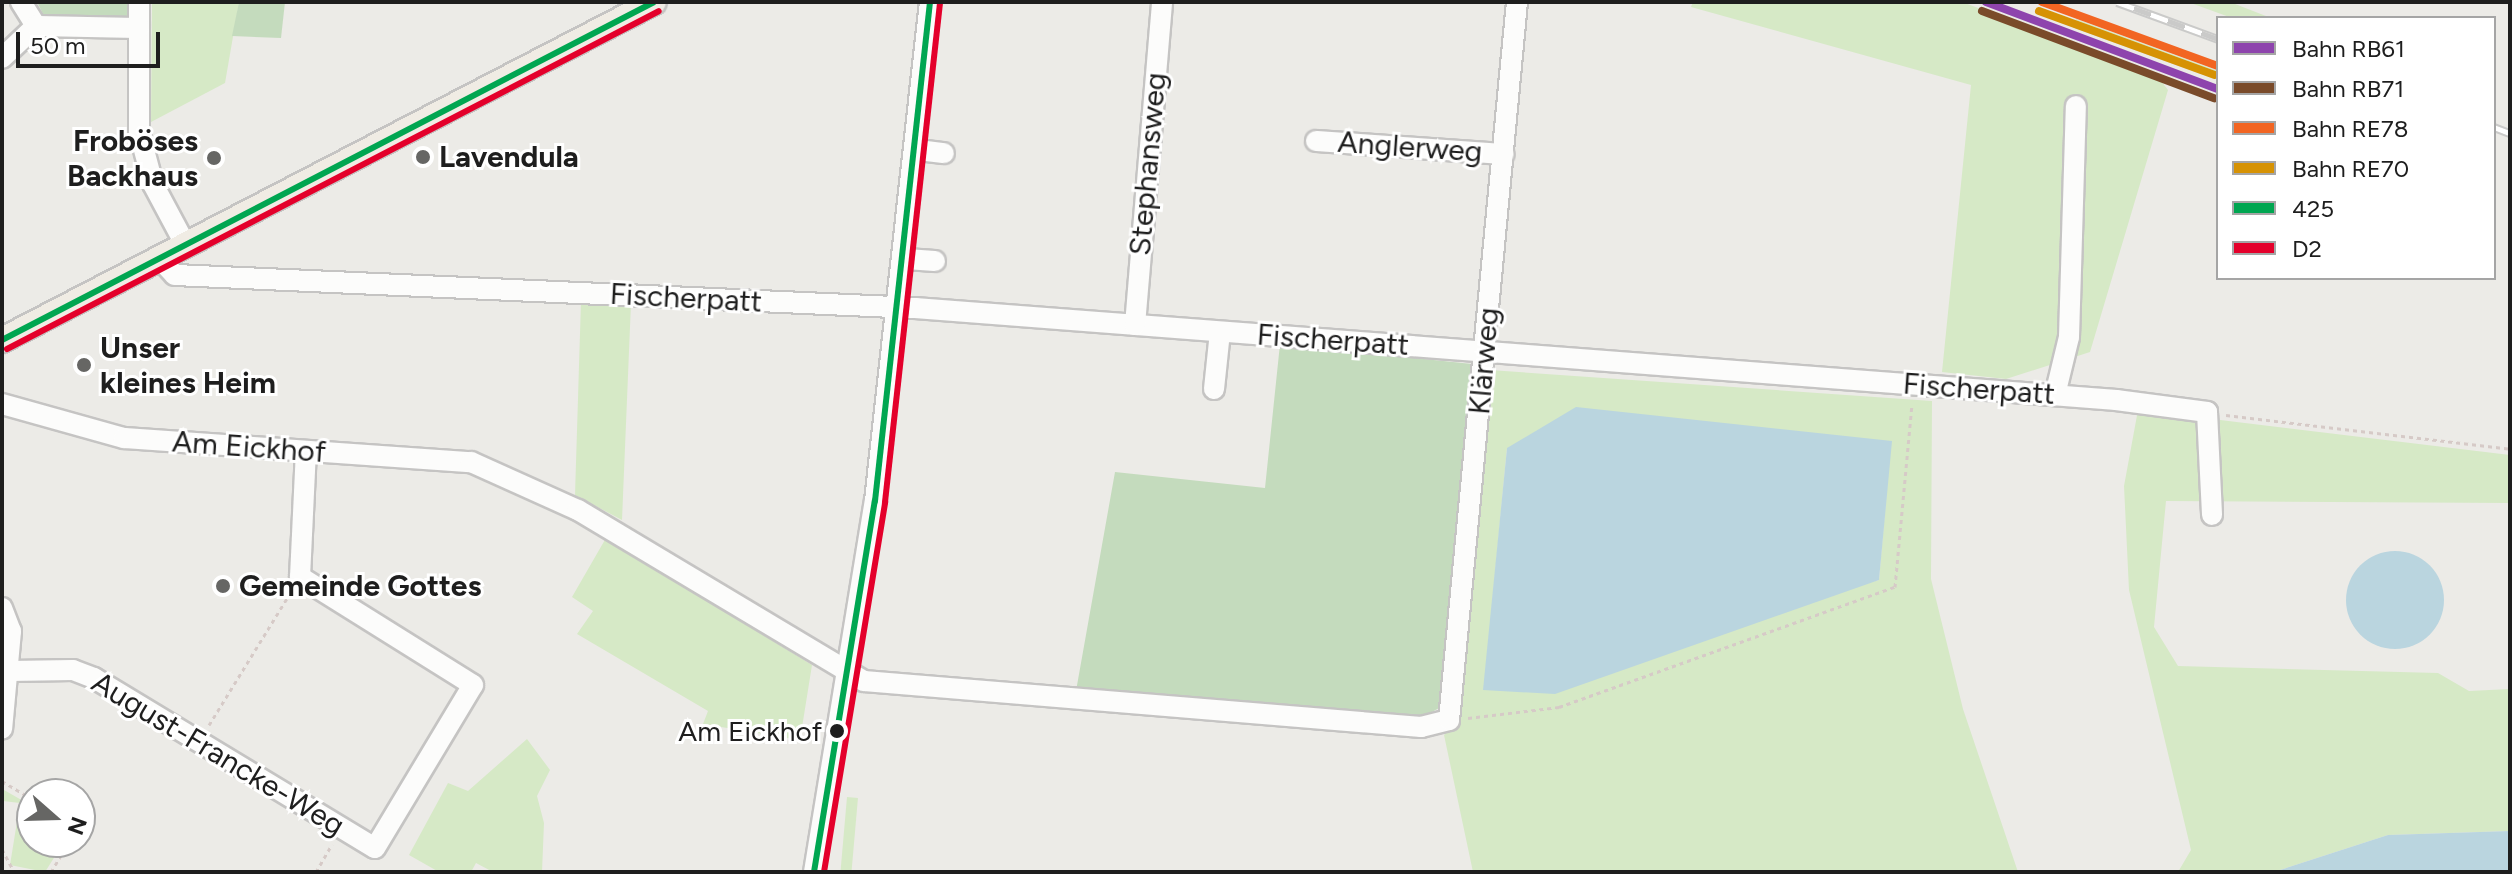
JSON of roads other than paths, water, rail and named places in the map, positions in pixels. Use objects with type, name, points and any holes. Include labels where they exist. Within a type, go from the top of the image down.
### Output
[{"type":"main road","points":[[2,340],[654,2]]},
{"type":"street","points":[[21,2],[36,26]]},
{"type":"street","points":[[139,2],[136,100],[144,156],[185,244]]},
{"type":"street","points":[[814,872],[848,671],[900,308],[918,150],[930,2]]},
{"type":"street","name":"Stephansweg","points":[[1135,325],[1162,2]]},
{"type":"street","name":"Klärweg","points":[[1449,720],[1517,2]]},
{"type":"street","points":[[2,58],[36,26],[139,28]]},
{"type":"street","points":[[2055,395],[2069,337],[2076,106]]},
{"type":"street","name":"Anglerweg","points":[[1316,141],[1504,154]]},
{"type":"street","points":[[918,150],[944,153]]},
{"type":"street","name":"Fischerpatt","points":[[159,258],[175,275],[900,308],[2055,395],[2207,412],[2212,515]]},
{"type":"street","points":[[906,259],[935,261]]},
{"type":"street","points":[[1214,389],[1220,332]]},
{"type":"street","name":"Am Eickhof","points":[[2,404],[124,438],[471,462],[578,510],[864,681],[1405,725],[1449,720]]},
{"type":"street","name":"August-Francke-Weg","points":[[10,671],[73,670],[199,741],[375,848],[473,685],[300,577],[306,451]]},
{"type":"street","points":[[2,608],[11,631],[10,671],[2,729]]},
{"type":"water","points":[[1576,407],[1892,441],[1879,580],[1555,694],[1483,690],[1507,448]]},
{"type":"water","points":[[2395,551],[2414,555],[2430,565],[2440,581],[2444,600],[2440,619],[2430,635],[2414,645],[2395,649],[2376,645],[2360,635],[2350,619],[2346,600],[2350,581],[2360,565],[2376,555]]},
{"type":"water","points":[[2510,831],[2510,872],[2274,872],[2388,835]]},
{"type":"railway","points":[[2117,2],[2216,38]]},
{"type":"railway","points":[[2496,128],[2510,133]]},
{"type":"rail line","name":"RB61","points":[[1986,2],[2216,88]]},
{"type":"rail line","name":"RE78","points":[[2042,2],[2216,65]]},
{"type":"rail line","name":"RB71","points":[[1982,11],[2214,98]]},
{"type":"rail line","name":"RE70","points":[[2039,11],[2215,75]]},
{"type":"place","name":"Lavendula","points":[[423,157]]},
{"type":"place","name":"Froböses Backhaus","points":[[214,158]]},
{"type":"place","name":"Unser kleines Heim","points":[[84,365]]},
{"type":"place","name":"Gemeinde Gottes","points":[[223,586]]},
{"type":"place","name":"Am Eickhof","points":[[837,731]]}]
